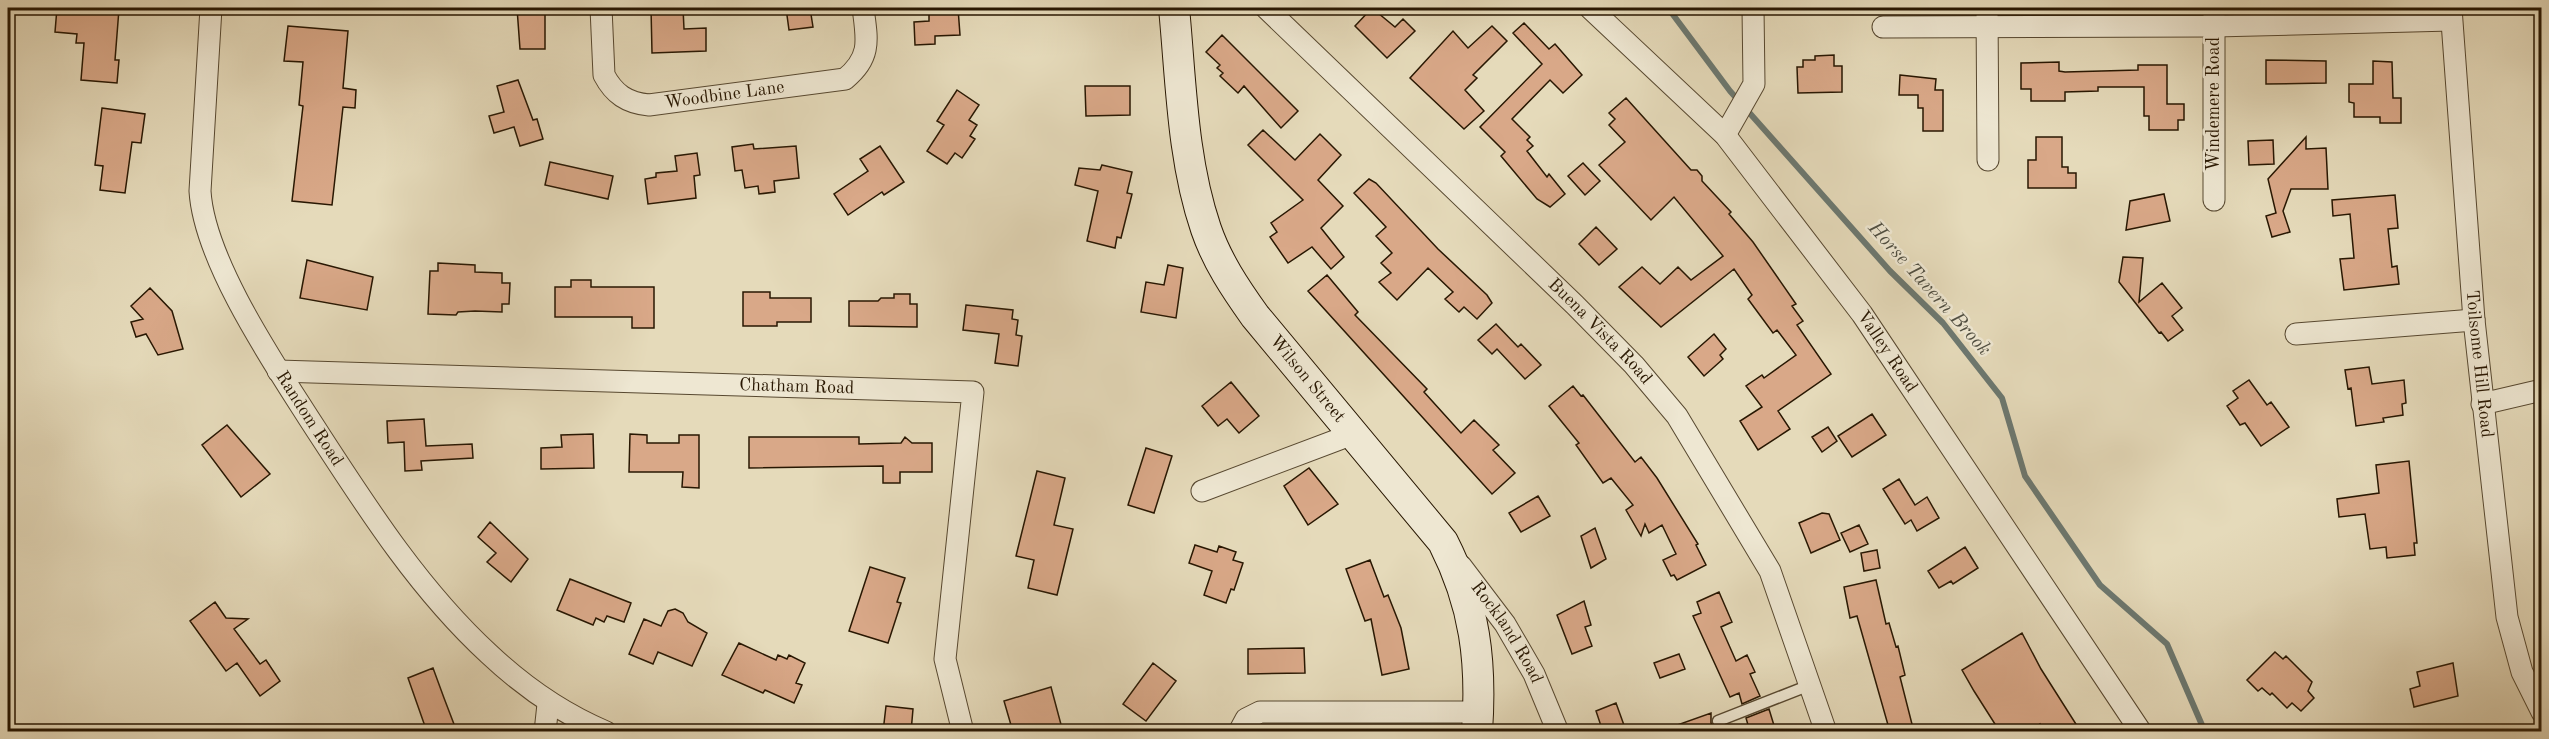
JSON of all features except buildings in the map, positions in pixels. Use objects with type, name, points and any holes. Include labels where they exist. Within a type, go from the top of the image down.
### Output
[{"type":"main road","name":"Wilson Street","points":[[1173,8],[1191,165],[1205,228],[1230,280],[1255,316],[1443,542],[1461,581],[1473,620],[1480,678],[1478,722]]},
{"type":"street","name":"Random Road","points":[[211,8],[200,190],[201,214],[207,233],[238,299],[278,371],[350,482],[431,594],[489,654],[549,704],[606,732]]},
{"type":"street","name":"Woodbine Lane","points":[[601,8],[604,75],[609,85],[626,100],[649,105],[844,79],[857,69],[865,53],[866,37],[862,8]]},
{"type":"street","name":"Buena Vista Road","points":[[1266,8],[1575,305],[1634,365],[1677,416],[1770,571],[1826,732]]},
{"type":"street","name":"Valley Road","points":[[1590,8],[1730,128],[1862,314],[2140,732]]},
{"type":"street","points":[[1730,128],[1754,84],[1753,8]]},
{"type":"street","points":[[1883,27],[1987,17],[2451,14]]},
{"type":"street","name":"Toilsome Hill Road","points":[[2451,14],[2474,320],[2507,617],[2522,672],[2541,712]]},
{"type":"street","points":[[1987,17],[1988,160]]},
{"type":"street","name":"Windemere Road","points":[[2214,200],[2215,17]]},
{"type":"street","points":[[2296,334],[2474,320]]},
{"type":"street","name":"Chatham Road","points":[[278,371],[973,392],[945,659],[963,732]]},
{"type":"street","points":[[2482,404],[2541,390]]},
{"type":"street","points":[[1202,491],[1353,434]]},
{"type":"street","name":"Rockland Road","points":[[1443,542],[1505,624],[1534,674],[1558,732]]},
{"type":"street","points":[[545,732],[549,704]]},
{"type":"street","points":[[1239,732],[1246,719],[1252,714],[1268,711],[1478,722]]},
{"type":"lane","points":[[1718,721],[1810,685]]},
{"type":"waterway","name":"Horse Tavern Brook","points":[[1668,8],[1730,91],[1890,271],[1943,323],[2002,398],[2025,476],[2100,585],[2167,644],[2205,732]]}]
